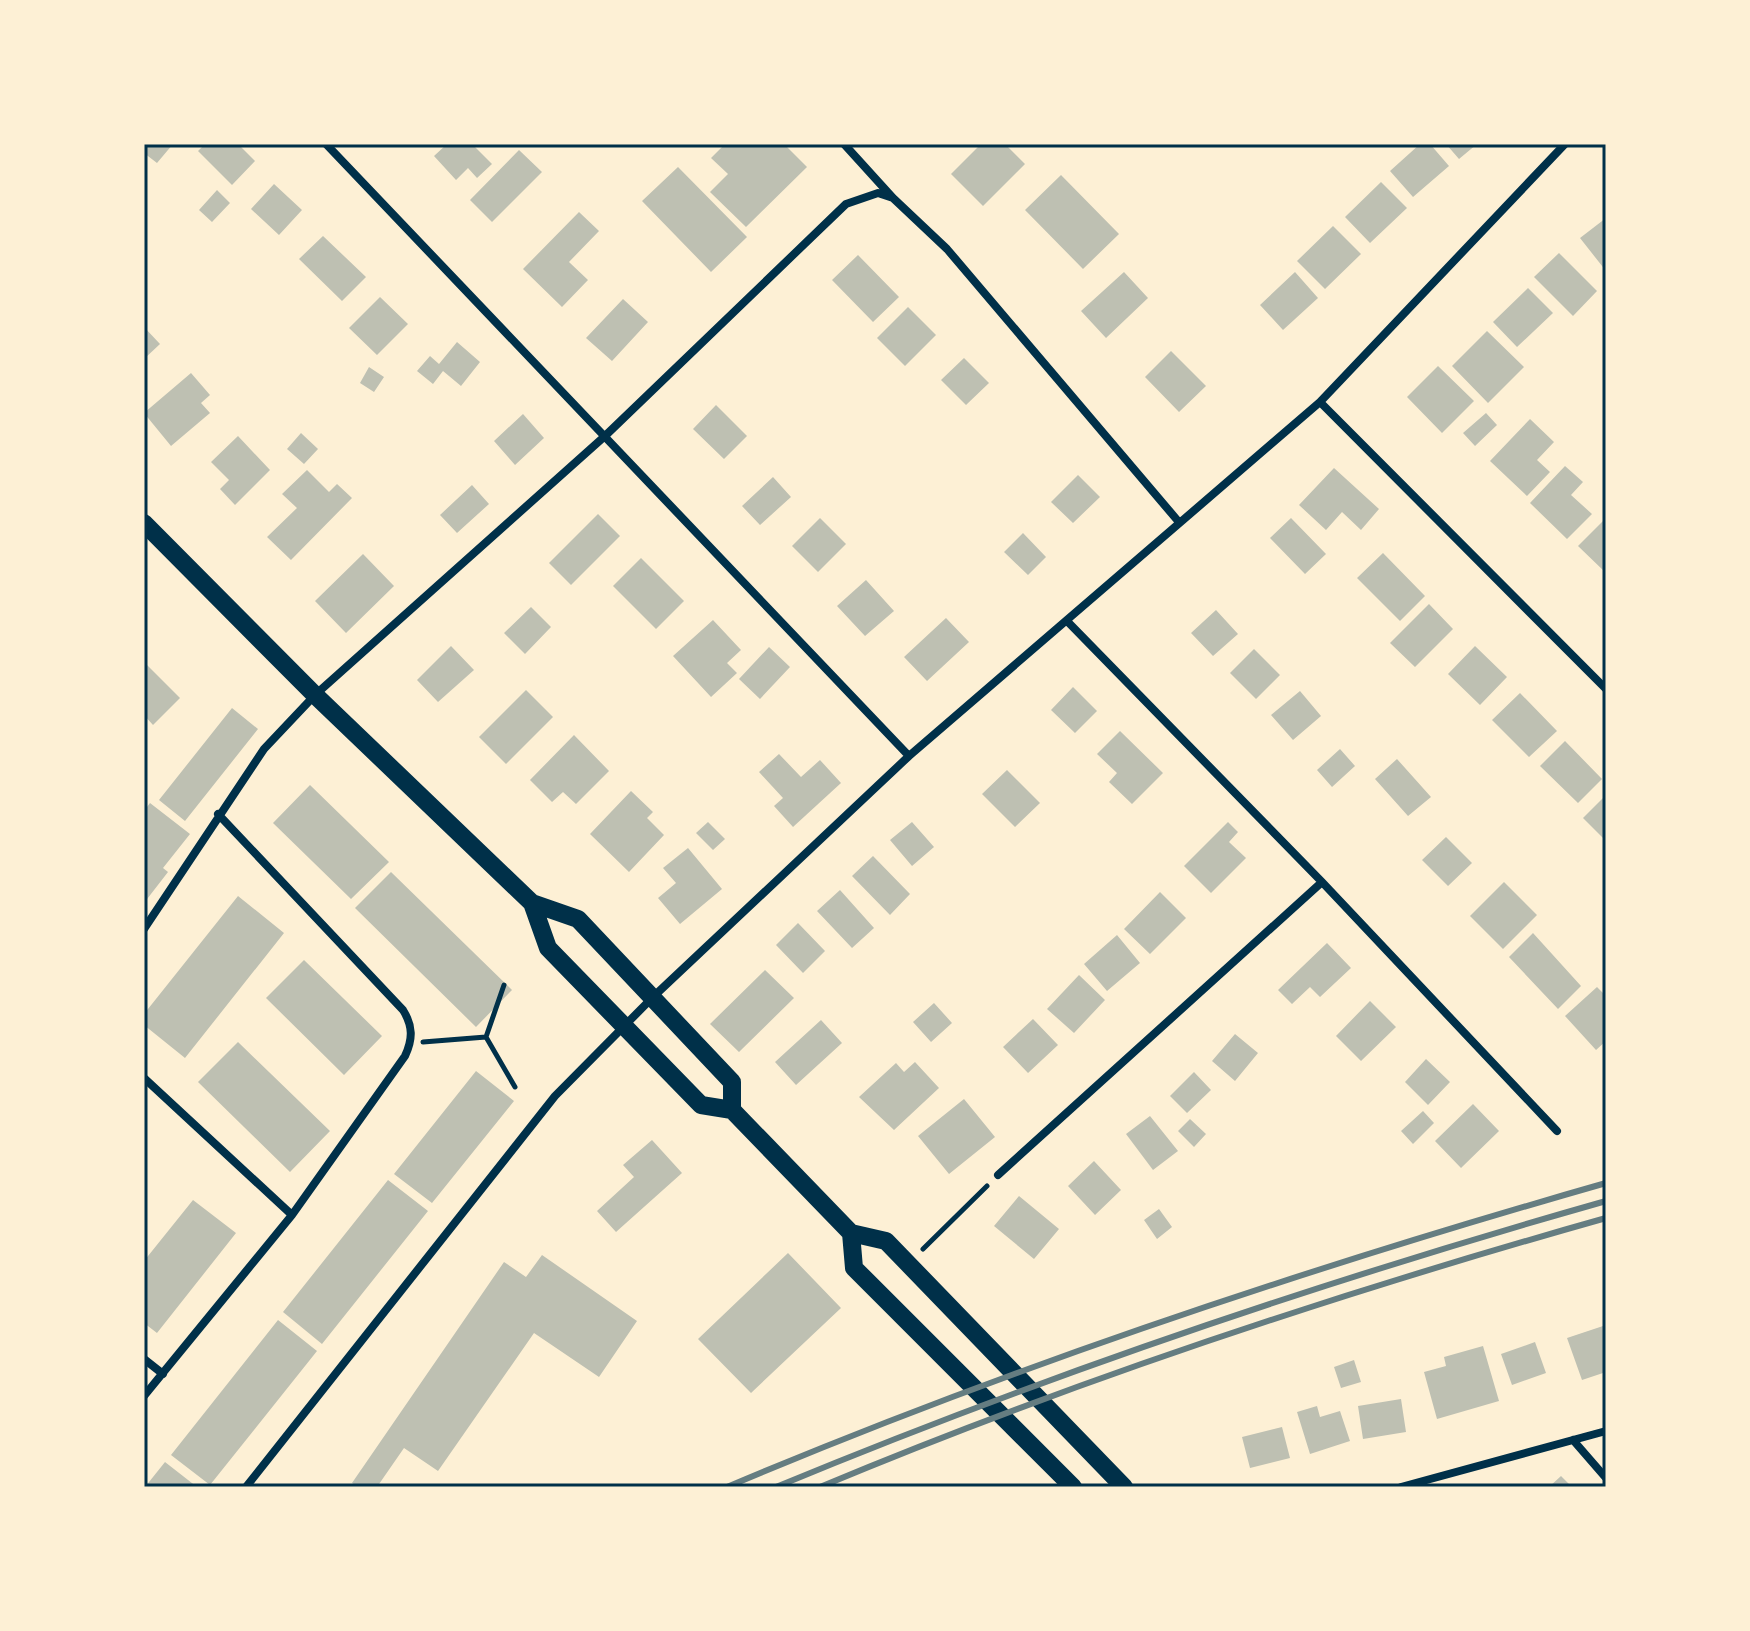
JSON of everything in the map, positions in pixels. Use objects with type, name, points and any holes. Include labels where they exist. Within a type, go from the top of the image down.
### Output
[{"type":"main road","points":[[144,523],[315,695],[532,903],[578,919],[732,1082],[732,1110]]},
{"type":"main road","points":[[532,903],[548,948],[701,1105],[732,1110],[851,1233],[886,1241],[1124,1487]]},
{"type":"main road","points":[[851,1233],[854,1268],[1073,1487]]},
{"type":"street","points":[[326,144],[909,756]]},
{"type":"street","points":[[844,144],[893,198],[947,249],[1178,521]]},
{"type":"street","points":[[246,1487],[555,1096],[653,997],[909,756],[1178,521],[1320,402],[1565,144]]},
{"type":"street","points":[[144,929],[163,906],[218,814],[264,749],[315,695],[605,436],[846,204],[878,193],[893,198]]},
{"type":"street","points":[[1320,402],[1606,689]]},
{"type":"street","points":[[1067,621],[1322,882],[1557,1131]]},
{"type":"street","points":[[144,1396],[292,1215],[405,1056],[411,1038],[412,1028],[403,1010],[218,814]]},
{"type":"street","points":[[998,1175],[1322,882]]},
{"type":"street","points":[[144,1078],[292,1215]]},
{"type":"street","points":[[144,1359],[163,1374]]},
{"type":"street","points":[[1401,1487],[1606,1431]]},
{"type":"street","points":[[1573,1440],[1606,1478]]},
{"type":"path","points":[[504,985],[486,1037],[515,1087]]},
{"type":"path","points":[[421,1042],[486,1037]]},
{"type":"path","points":[[908,1263],[998,1175]]},
{"type":"building","points":[[148,144],[173,144],[157,163],[144,153]]},
{"type":"building","points":[[205,144],[238,144],[255,161],[232,185],[198,151]]},
{"type":"building","points":[[447,144],[472,144],[492,164],[477,178],[468,168],[456,180],[434,156]]},
{"type":"building","points":[[725,144],[784,144],[807,167],[746,227],[710,192],[728,174],[711,158]]},
{"type":"building","points":[[981,144],[1005,144],[1025,164],[983,206],[951,174]]},
{"type":"building","points":[[1420,144],[1430,144],[1449,166],[1413,197],[1390,171]]},
{"type":"building","points":[[1446,144],[1477,144],[1459,159]]},
{"type":"building","points":[[519,150],[542,172],[492,222],[470,200]]},
{"type":"building","points":[[678,167],[747,237],[711,272],[642,201]]},
{"type":"building","points":[[1061,175],[1119,234],[1083,269],[1025,210]]},
{"type":"building","points":[[1381,182],[1407,208],[1370,243],[1345,217]]},
{"type":"building","points":[[274,184],[302,210],[279,235],[251,209]]},
{"type":"building","points":[[217,190],[230,203],[212,222],[199,210]]},
{"type":"building","points":[[579,212],[599,231],[569,262],[588,280],[562,307],[523,269]]},
{"type":"building","points":[[1606,218],[1606,271],[1580,238]]},
{"type":"building","points":[[1333,226],[1361,254],[1325,289],[1297,261]]},
{"type":"building","points":[[323,236],[366,277],[342,301],[299,259]]},
{"type":"building","points":[[1559,253],[1597,291],[1573,316],[1534,277]]},
{"type":"building","points":[[858,255],[899,297],[873,322],[832,280]]},
{"type":"building","points":[[1124,272],[1148,298],[1106,338],[1081,311]]},
{"type":"building","points":[[1295,272],[1318,298],[1283,330],[1260,305]]},
{"type":"building","points":[[1528,288],[1553,313],[1517,347],[1493,322]]},
{"type":"building","points":[[380,297],[408,324],[377,355],[349,328]]},
{"type":"building","points":[[623,299],[648,322],[612,361],[586,338]]},
{"type":"building","points":[[908,307],[936,335],[905,366],[877,338]]},
{"type":"building","points":[[144,327],[160,344],[144,359]]},
{"type":"building","points":[[1487,331],[1524,367],[1488,403],[1452,366]]},
{"type":"building","points":[[457,342],[480,362],[461,386],[443,371],[433,384],[417,371],[430,356],[439,364]]},
{"type":"building","points":[[1171,351],[1206,386],[1179,412],[1145,377]]},
{"type":"building","points":[[964,358],[989,383],[966,405],[941,380]]},
{"type":"building","points":[[1438,366],[1474,401],[1442,433],[1407,397]]},
{"type":"building","points":[[369,367],[384,377],[374,392],[360,383]]},
{"type":"building","points":[[191,373],[210,395],[201,403],[210,413],[171,446],[144,413]]},
{"type":"building","points":[[716,405],[747,436],[724,459],[693,429]]},
{"type":"building","points":[[1486,413],[1497,425],[1475,446],[1463,433]]},
{"type":"building","points":[[523,414],[544,438],[515,465],[494,441]]},
{"type":"building","points":[[1530,419],[1554,442],[1537,460],[1550,472],[1527,496],[1490,461]]},
{"type":"building","points":[[301,433],[318,449],[304,464],[287,449]]},
{"type":"building","points":[[238,436],[270,470],[235,505],[220,489],[229,480],[211,462]]},
{"type":"building","points":[[1565,466],[1583,482],[1571,495],[1592,514],[1567,539],[1530,503]]},
{"type":"building","points":[[1334,468],[1379,509],[1361,530],[1342,512],[1326,530],[1299,505]]},
{"type":"building","points":[[307,470],[329,492],[337,484],[352,498],[291,560],[267,537],[297,508],[282,494]]},
{"type":"building","points":[[1078,475],[1100,497],[1073,523],[1051,502]]},
{"type":"building","points":[[773,477],[791,497],[760,525],[742,506]]},
{"type":"building","points":[[472,485],[489,504],[457,533],[440,515]]},
{"type":"building","points":[[598,514],[620,536],[571,585],[549,563]]},
{"type":"building","points":[[820,518],[846,544],[818,572],[792,546]]},
{"type":"building","points":[[1291,518],[1326,554],[1305,574],[1270,538]]},
{"type":"building","points":[[1606,518],[1606,573],[1578,546]]},
{"type":"building","points":[[1023,533],[1046,557],[1028,575],[1004,552]]},
{"type":"building","points":[[1383,553],[1425,596],[1400,621],[1357,578]]},
{"type":"building","points":[[363,554],[394,586],[346,633],[315,601]]},
{"type":"building","points":[[641,558],[684,601],[656,629],[613,586]]},
{"type":"building","points":[[866,580],[894,611],[865,636],[837,606]]},
{"type":"building","points":[[1429,604],[1453,629],[1415,667],[1390,643]]},
{"type":"building","points":[[531,607],[551,627],[525,654],[504,633]]},
{"type":"building","points":[[1216,610],[1238,634],[1213,656],[1191,633]]},
{"type":"building","points":[[946,618],[969,642],[927,681],[904,657]]},
{"type":"building","points":[[713,620],[741,650],[727,663],[737,673],[711,697],[673,656]]},
{"type":"building","points":[[451,646],[474,670],[438,702],[417,680]]},
{"type":"building","points":[[1475,646],[1507,677],[1480,705],[1448,674]]},
{"type":"building","points":[[769,647],[790,667],[760,699],[739,679]]},
{"type":"building","points":[[1254,649],[1280,675],[1256,699],[1230,673]]},
{"type":"building","points":[[144,662],[180,698],[153,725],[144,715]]},
{"type":"building","points":[[1073,687],[1097,711],[1075,733],[1051,710]]},
{"type":"building","points":[[526,690],[553,717],[506,764],[479,737]]},
{"type":"building","points":[[1300,691],[1321,716],[1293,740],[1271,715]]},
{"type":"building","points":[[1520,693],[1557,731],[1529,757],[1492,720]]},
{"type":"building","points":[[232,708],[258,729],[185,821],[159,800]]},
{"type":"building","points":[[1120,731],[1163,773],[1132,804],[1109,782],[1117,773],[1097,754]]},
{"type":"building","points":[[574,735],[609,771],[576,804],[563,792],[552,802],[530,780]]},
{"type":"building","points":[[1565,741],[1602,779],[1578,803],[1540,766]]},
{"type":"building","points":[[1340,749],[1355,766],[1332,787],[1317,770]]},
{"type":"building","points":[[779,754],[801,777],[820,760],[841,783],[793,827],[774,806],[783,798],[759,772]]},
{"type":"building","points":[[1397,759],[1431,797],[1408,816],[1375,779]]},
{"type":"building","points":[[1007,770],[1040,803],[1015,827],[982,794]]},
{"type":"building","points":[[310,785],[389,862],[351,899],[273,823]]},
{"type":"building","points":[[631,791],[653,812],[647,818],[664,835],[629,872],[590,834]]},
{"type":"building","points":[[1606,795],[1606,841],[1583,818]]},
{"type":"building","points":[[150,803],[190,834],[163,868],[168,872],[144,903],[144,811]]},
{"type":"building","points":[[708,822],[725,839],[713,850],[696,833]]},
{"type":"building","points":[[912,822],[934,847],[912,866],[890,840]]},
{"type":"building","points":[[1228,822],[1238,832],[1229,842],[1246,858],[1211,893],[1184,866]]},
{"type":"building","points":[[1446,837],[1472,863],[1448,886],[1422,860]]},
{"type":"building","points":[[688,848],[722,889],[680,924],[658,898],[676,883],[663,868]]},
{"type":"building","points":[[873,856],[910,894],[890,915],[852,876]]},
{"type":"building","points":[[391,872],[512,990],[476,1027],[355,908]]},
{"type":"building","points":[[1504,882],[1537,915],[1503,949],[1470,916]]},
{"type":"building","points":[[840,890],[874,928],[852,948],[817,911]]},
{"type":"building","points":[[1160,892],[1186,918],[1150,954],[1124,929]]},
{"type":"building","points":[[238,896],[284,933],[185,1058],[144,1025],[144,1014]]},
{"type":"building","points":[[798,923],[825,951],[803,973],[776,945]]},
{"type":"building","points":[[1533,933],[1581,986],[1558,1009],[1509,957]]},
{"type":"building","points":[[1117,935],[1140,963],[1107,991],[1084,964]]},
{"type":"building","points":[[1327,943],[1351,968],[1320,997],[1310,987],[1292,1004],[1278,990]]},
{"type":"building","points":[[304,960],[382,1036],[344,1075],[266,998]]},
{"type":"building","points":[[765,970],[794,998],[739,1052],[710,1024]]},
{"type":"building","points":[[1079,975],[1105,1000],[1074,1033],[1047,1009]]},
{"type":"building","points":[[1597,987],[1606,996],[1606,1041],[1596,1050],[1565,1016]]},
{"type":"building","points":[[1370,1001],[1396,1027],[1361,1061],[1336,1036]]},
{"type":"building","points":[[934,1003],[952,1023],[931,1042],[913,1022]]},
{"type":"building","points":[[1033,1019],[1058,1045],[1028,1073],[1003,1047]]},
{"type":"building","points":[[821,1020],[842,1043],[796,1085],[775,1062]]},
{"type":"building","points":[[1235,1034],[1258,1053],[1235,1081],[1212,1061]]},
{"type":"building","points":[[238,1042],[330,1131],[290,1172],[198,1082]]},
{"type":"building","points":[[1426,1059],[1450,1082],[1428,1105],[1405,1082]]},
{"type":"building","points":[[915,1062],[939,1088],[894,1130],[859,1097],[896,1063],[904,1072]]},
{"type":"building","points":[[476,1071],[514,1101],[432,1203],[394,1174]]},
{"type":"building","points":[[1194,1072],[1211,1090],[1187,1113],[1170,1096]]},
{"type":"building","points":[[964,1099],[995,1137],[949,1174],[918,1136]]},
{"type":"building","points":[[1473,1104],[1499,1131],[1461,1168],[1435,1141]]},
{"type":"building","points":[[1423,1111],[1434,1123],[1413,1144],[1401,1131]]},
{"type":"building","points":[[1150,1116],[1178,1151],[1153,1170],[1126,1134]]},
{"type":"building","points":[[1190,1119],[1206,1134],[1194,1147],[1178,1131]]},
{"type":"building","points":[[652,1140],[682,1173],[616,1232],[597,1211],[634,1177],[623,1165]]},
{"type":"building","points":[[1094,1161],[1121,1190],[1095,1215],[1068,1186]]},
{"type":"building","points":[[388,1180],[428,1211],[322,1344],[283,1312]]},
{"type":"building","points":[[1019,1196],[1059,1229],[1034,1259],[994,1226]]},
{"type":"building","points":[[193,1200],[236,1233],[157,1333],[144,1323],[144,1261]]},
{"type":"building","points":[[1159,1209],[1172,1227],[1157,1239],[1144,1220]]},
{"type":"building","points":[[788,1253],[841,1308],[751,1393],[698,1339]]},
{"type":"building","points":[[542,1255],[637,1321],[599,1377],[534,1333],[438,1471],[404,1448],[377,1487],[358,1487],[352,1483],[504,1262],[526,1277]]},
{"type":"building","points":[[278,1320],[317,1351],[210,1485],[171,1455]]},
{"type":"building","points":[[1603,1326],[1606,1372],[1582,1380],[1567,1338]]},
{"type":"building","points":[[1535,1342],[1546,1373],[1512,1385],[1501,1354]]},
{"type":"building","points":[[1483,1346],[1499,1401],[1437,1419],[1424,1372],[1446,1366],[1444,1357]]},
{"type":"building","points":[[1354,1360],[1361,1382],[1341,1388],[1334,1367]]},
{"type":"building","points":[[1401,1399],[1406,1432],[1363,1439],[1358,1406]]},
{"type":"building","points":[[1317,1406],[1320,1417],[1340,1411],[1350,1441],[1310,1454],[1297,1412]]},
{"type":"building","points":[[1282,1427],[1290,1458],[1250,1468],[1242,1437]]},
{"type":"building","points":[[165,1462],[197,1487],[145,1487]]},
{"type":"building","points":[[1561,1476],[1572,1487],[1549,1487]]},
{"type":"railway","points":[[727,1487],[943,1400],[1052,1360],[1383,1249],[1606,1183]]},
{"type":"railway","points":[[776,1487],[980,1406],[1186,1332],[1395,1264],[1606,1201]]},
{"type":"railway","points":[[820,1487],[1013,1410],[1209,1340],[1606,1218]]}]
